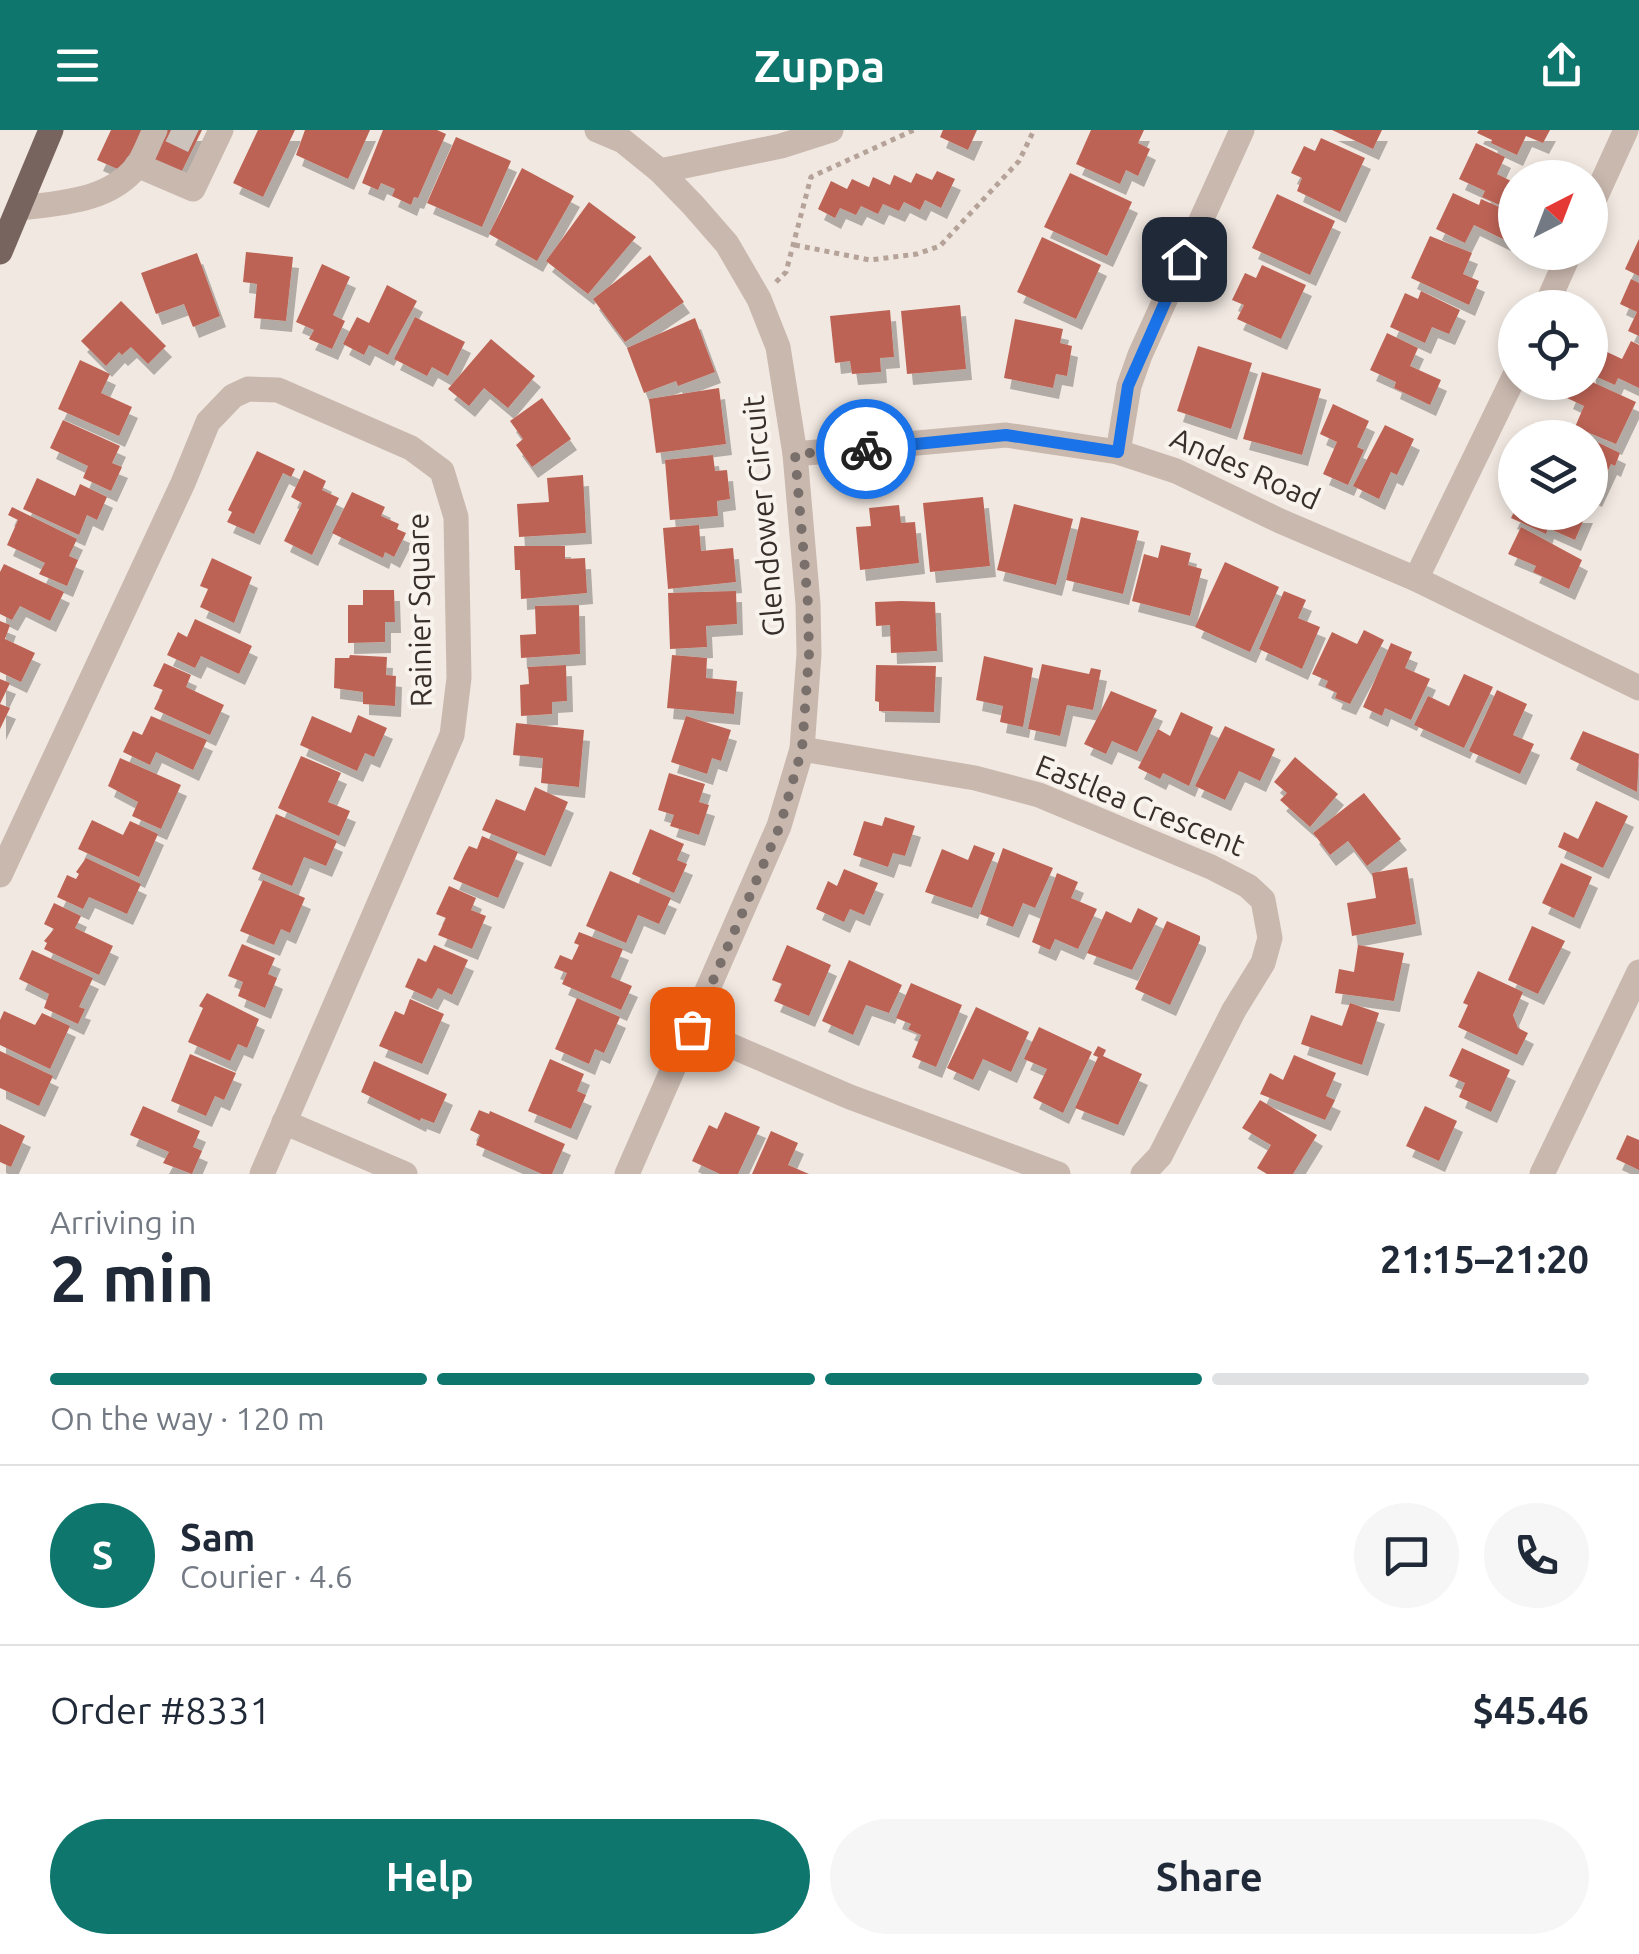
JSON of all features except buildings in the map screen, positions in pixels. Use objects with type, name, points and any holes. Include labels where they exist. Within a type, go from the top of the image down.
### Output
[{"type":"main road","points":[[0,252],[51,130]]},
{"type":"street","points":[[20,208],[76,202],[115,186],[138,165],[155,130]]},
{"type":"street","name":"Glendower Circuit","points":[[597,130],[628,136],[726,244],[760,298],[778,347],[795,454],[808,604],[809,654],[802,749],[780,826],[627,1174]]},
{"type":"street","points":[[660,172],[781,146],[831,130]]},
{"type":"street","points":[[1118,452],[1134,371],[1242,130]]},
{"type":"street","points":[[1608,170],[1626,130]]},
{"type":"street","points":[[138,165],[193,189],[210,141]]},
{"type":"street","name":"Rainier Square","points":[[0,875],[183,483],[201,436],[208,422],[233,396],[248,390],[278,390],[411,448],[442,472],[456,516],[459,678],[452,735],[262,1174]]},
{"type":"street","points":[[1416,580],[1503,400]]},
{"type":"street","name":"Andes Road","points":[[795,454],[1006,435],[1118,452],[1176,471],[1416,580],[1639,688]]},
{"type":"street","name":"Eastlea Crescent","points":[[802,749],[975,778],[1039,795],[1211,868],[1248,886],[1264,900],[1270,938],[1263,962],[1234,1010],[1160,1156],[1144,1174]]},
{"type":"street","points":[[1542,1174],[1639,972]]},
{"type":"street","points":[[692,1029],[850,1097],[1058,1174]]},
{"type":"street","points":[[284,1122],[405,1174]]},
{"type":"path","points":[[760,298],[786,272],[812,178],[914,130]]},
{"type":"path","points":[[795,245],[870,260],[917,254],[940,246],[1020,161],[1034,130]]},
{"type":"tunnel","points":[[171,130],[198,143]]},
{"type":"way so far","points":[[692,1029],[780,826],[802,749],[809,654],[808,604],[795,454],[866,449]]},
{"type":"route","points":[[866,449],[1006,435],[1118,452],[1128,386],[1184,259]]}]
